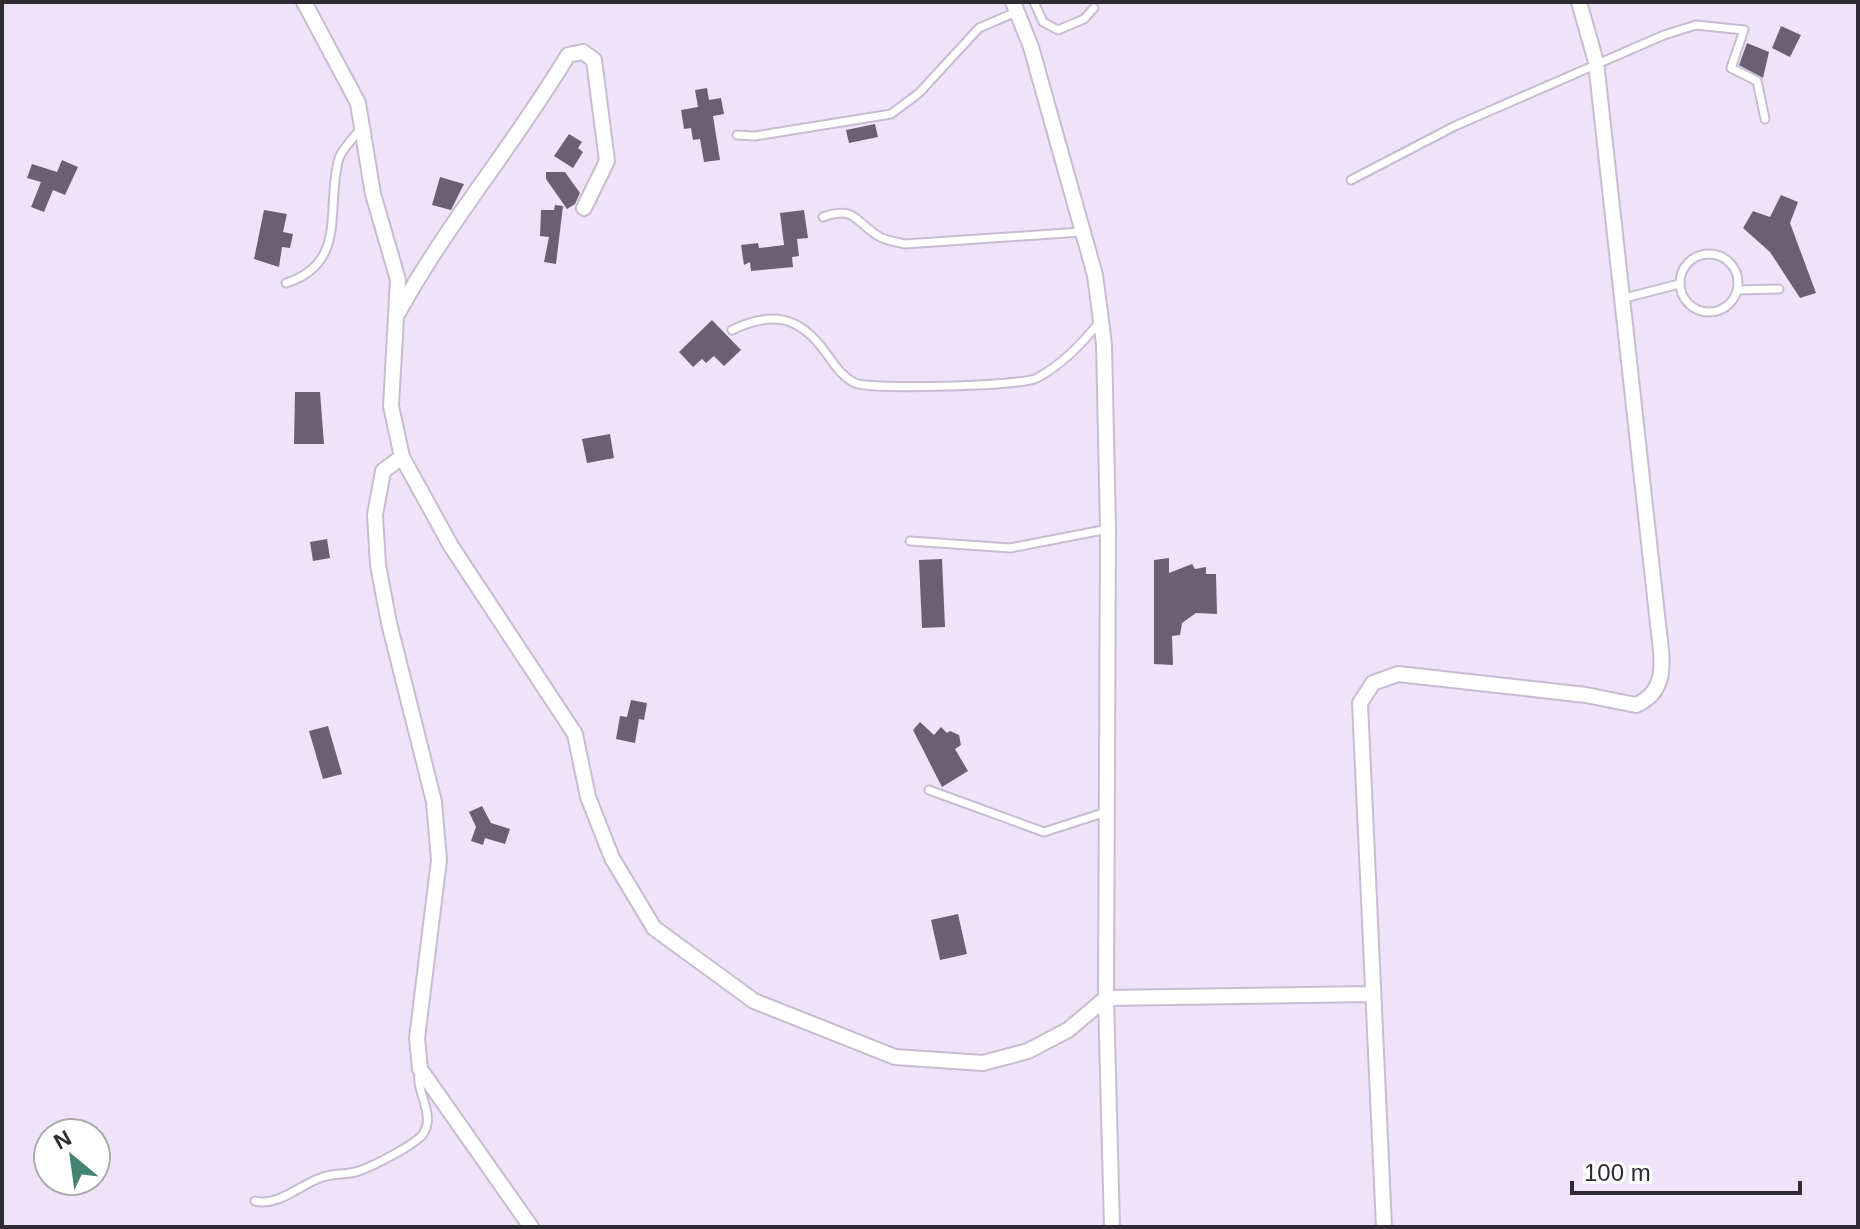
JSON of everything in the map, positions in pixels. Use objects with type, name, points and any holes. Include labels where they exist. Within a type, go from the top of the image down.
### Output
[{"type":"street","points":[[304,2],[358,103],[373,194],[398,280],[391,406],[402,457],[451,546],[575,734],[588,797],[612,858],[654,928],[754,1001],[895,1057],[983,1063],[1028,1051],[1068,1030],[1106,998],[1371,994]]},
{"type":"street","points":[[1384,1227],[1360,703],[1373,683],[1398,674],[1586,695],[1636,705],[1656,692],[1661,681],[1658,624],[1596,62],[1579,2]]},
{"type":"street","points":[[1014,7],[1031,47],[1095,275],[1101,320],[1108,529],[1106,998],[1112,1227]]},
{"type":"street","points":[[397,315],[427,259],[529,118],[568,55],[583,52],[594,60],[607,161],[584,208]]},
{"type":"street","points":[[402,457],[383,471],[375,515],[378,565],[389,623],[434,802],[439,860],[417,1038],[420,1069],[531,1227]]},
{"type":"lane","points":[[1034,2],[1043,22],[1058,30],[1084,19],[1094,8]]},
{"type":"lane","points":[[737,135],[755,136],[891,114],[919,93],[979,28],[1014,7]]},
{"type":"lane","points":[[1351,180],[1455,126],[1596,62],[1696,25],[1740,27],[1744,32],[1731,68],[1757,81],[1765,119]]},
{"type":"lane","points":[[286,283],[302,278],[319,264],[330,243],[340,156],[362,127]]},
{"type":"lane","points":[[823,217],[839,211],[861,218],[869,230],[884,239],[905,244],[1081,232]]},
{"type":"lane","points":[[1712,254],[1733,267],[1737,290],[1723,309],[1699,311],[1682,295],[1679,284],[1689,261],[1712,254]]},
{"type":"lane","points":[[1621,299],[1679,284]]},
{"type":"lane","points":[[1737,290],[1779,289]]},
{"type":"lane","points":[[732,330],[755,319],[771,317],[785,320],[807,331],[838,371],[852,382],[863,386],[924,387],[1035,380],[1079,348],[1101,320]]},
{"type":"lane","points":[[910,541],[1010,548],[1108,529]]},
{"type":"lane","points":[[929,790],[1044,832],[1106,812]]},
{"type":"lane","points":[[255,1201],[271,1202],[324,1176],[356,1172],[415,1141],[424,1133],[427,1123],[416,1079],[420,1069]]},
{"type":"building","points":[[1781,26],[1801,35],[1790,57],[1772,48]]},
{"type":"building","points":[[1747,43],[1769,52],[1763,78],[1739,65]]},
{"type":"building","points":[[707,88],[709,100],[721,98],[724,114],[713,116],[720,160],[704,162],[700,139],[693,140],[691,128],[684,129],[681,110],[698,107],[695,90]]},
{"type":"building","points":[[875,124],[878,137],[849,143],[846,130]]},
{"type":"building","points":[[569,134],[582,142],[578,148],[583,152],[573,168],[554,156]]},
{"type":"building","points":[[62,160],[78,167],[65,195],[53,190],[44,212],[31,207],[41,182],[27,178],[32,164],[57,172]]},
{"type":"building","points":[[546,172],[565,172],[580,193],[575,204],[567,209],[546,179]]},
{"type":"building","points":[[440,177],[464,184],[451,210],[432,205]]},
{"type":"building","points":[[1781,195],[1798,202],[1790,223],[1816,293],[1800,298],[1770,252],[1743,228],[1753,211],[1770,217]]},
{"type":"building","points":[[555,205],[563,206],[556,264],[544,262],[549,237],[540,236],[541,210],[554,210]]},
{"type":"building","points":[[264,210],[287,214],[283,232],[293,234],[290,248],[282,247],[279,267],[254,259]]},
{"type":"building","points":[[804,210],[808,238],[797,239],[799,256],[792,257],[793,267],[751,271],[750,262],[744,265],[741,245],[758,243],[759,248],[784,245],[780,213]]},
{"type":"building","points":[[712,320],[741,350],[724,366],[714,356],[706,363],[702,359],[693,367],[679,352]]},
{"type":"building","points":[[295,392],[320,392],[324,444],[294,444]]},
{"type":"building","points":[[610,434],[614,458],[587,463],[582,439]]},
{"type":"building","points":[[327,539],[330,558],[313,561],[310,542]]},
{"type":"building","points":[[1169,558],[1169,573],[1192,564],[1195,569],[1206,567],[1206,574],[1216,574],[1217,614],[1196,613],[1182,623],[1180,635],[1172,636],[1173,665],[1154,664],[1154,560]]},
{"type":"building","points":[[942,559],[945,627],[922,628],[919,560]]},
{"type":"building","points":[[631,700],[647,703],[644,720],[639,719],[635,743],[616,739],[620,716],[627,717]]},
{"type":"building","points":[[920,722],[934,735],[941,727],[947,733],[950,731],[959,735],[961,745],[955,749],[968,771],[942,787],[913,730]]},
{"type":"building","points":[[328,726],[342,774],[323,779],[309,731]]},
{"type":"building","points":[[482,806],[491,823],[510,829],[505,844],[485,838],[483,845],[471,841],[476,827],[469,812]]},
{"type":"building","points":[[958,914],[967,954],[940,960],[931,920]]}]
